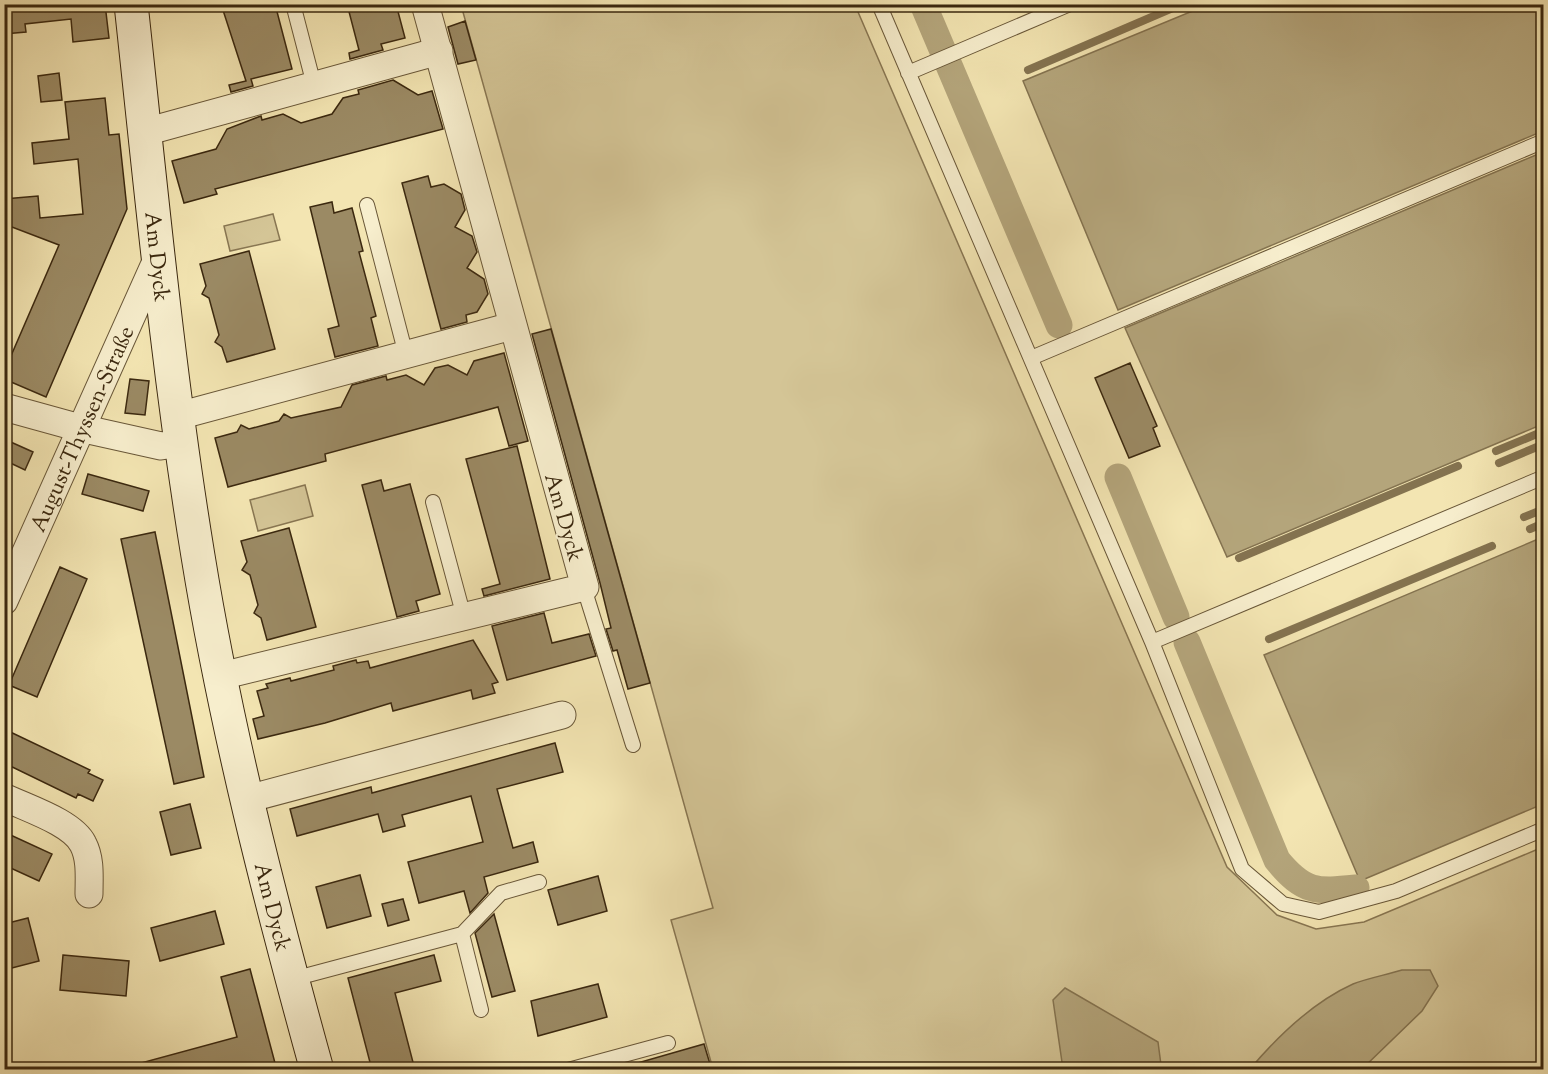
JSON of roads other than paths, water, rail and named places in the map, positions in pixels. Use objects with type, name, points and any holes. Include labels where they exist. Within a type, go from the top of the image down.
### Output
[{"type":"main road","name":"Am Dyck","points":[[131,4],[158,257],[179,429],[198,556],[247,799],[317,1070]]},
{"type":"street","name":"Am Dyck","points":[[221,676],[584,588],[425,4]]},
{"type":"street","points":[[145,132],[439,51]]},
{"type":"street","name":"August-Thyssen-Straße","points":[[4,601],[158,257]]},
{"type":"street","points":[[4,407],[80,428],[161,446],[179,429],[406,355],[512,326]]},
{"type":"street","points":[[247,799],[562,715]]},
{"type":"street","points":[[4,797],[69,828],[83,844],[89,864],[89,894]]},
{"type":"lane","points":[[293,4],[315,85]]},
{"type":"lane","points":[[879,4],[1152,642],[1242,869],[1283,904],[1319,912],[1396,891],[1544,829]]},
{"type":"lane","points":[[908,73],[1070,4]]},
{"type":"lane","points":[[1031,358],[1544,141]]},
{"type":"lane","points":[[367,205],[406,355]]},
{"type":"lane","points":[[1152,642],[1544,477]]},
{"type":"lane","points":[[433,502],[464,617]]},
{"type":"lane","points":[[584,588],[633,745]]},
{"type":"lane","points":[[482,1010],[462,934],[501,893],[539,882]]},
{"type":"lane","name":"Am Dyck","points":[[293,979],[462,934]]},
{"type":"lane","points":[[568,1070],[668,1043]]},
{"type":"waterway","points":[[923,4],[1059,325]]},
{"type":"waterway","points":[[1028,70],[1182,4]]},
{"type":"waterway","points":[[1496,451],[1544,431]]},
{"type":"waterway","points":[[1499,463],[1544,444]]},
{"type":"waterway","points":[[1239,558],[1458,466]]},
{"type":"waterway","points":[[1118,477],[1176,617]]},
{"type":"waterway","points":[[1524,517],[1544,509]]},
{"type":"waterway","points":[[1530,529],[1544,523]]},
{"type":"waterway","points":[[1269,639],[1492,546]]},
{"type":"waterway","points":[[1187,642],[1277,860],[1295,879],[1312,888],[1321,890],[1356,888]]}]
